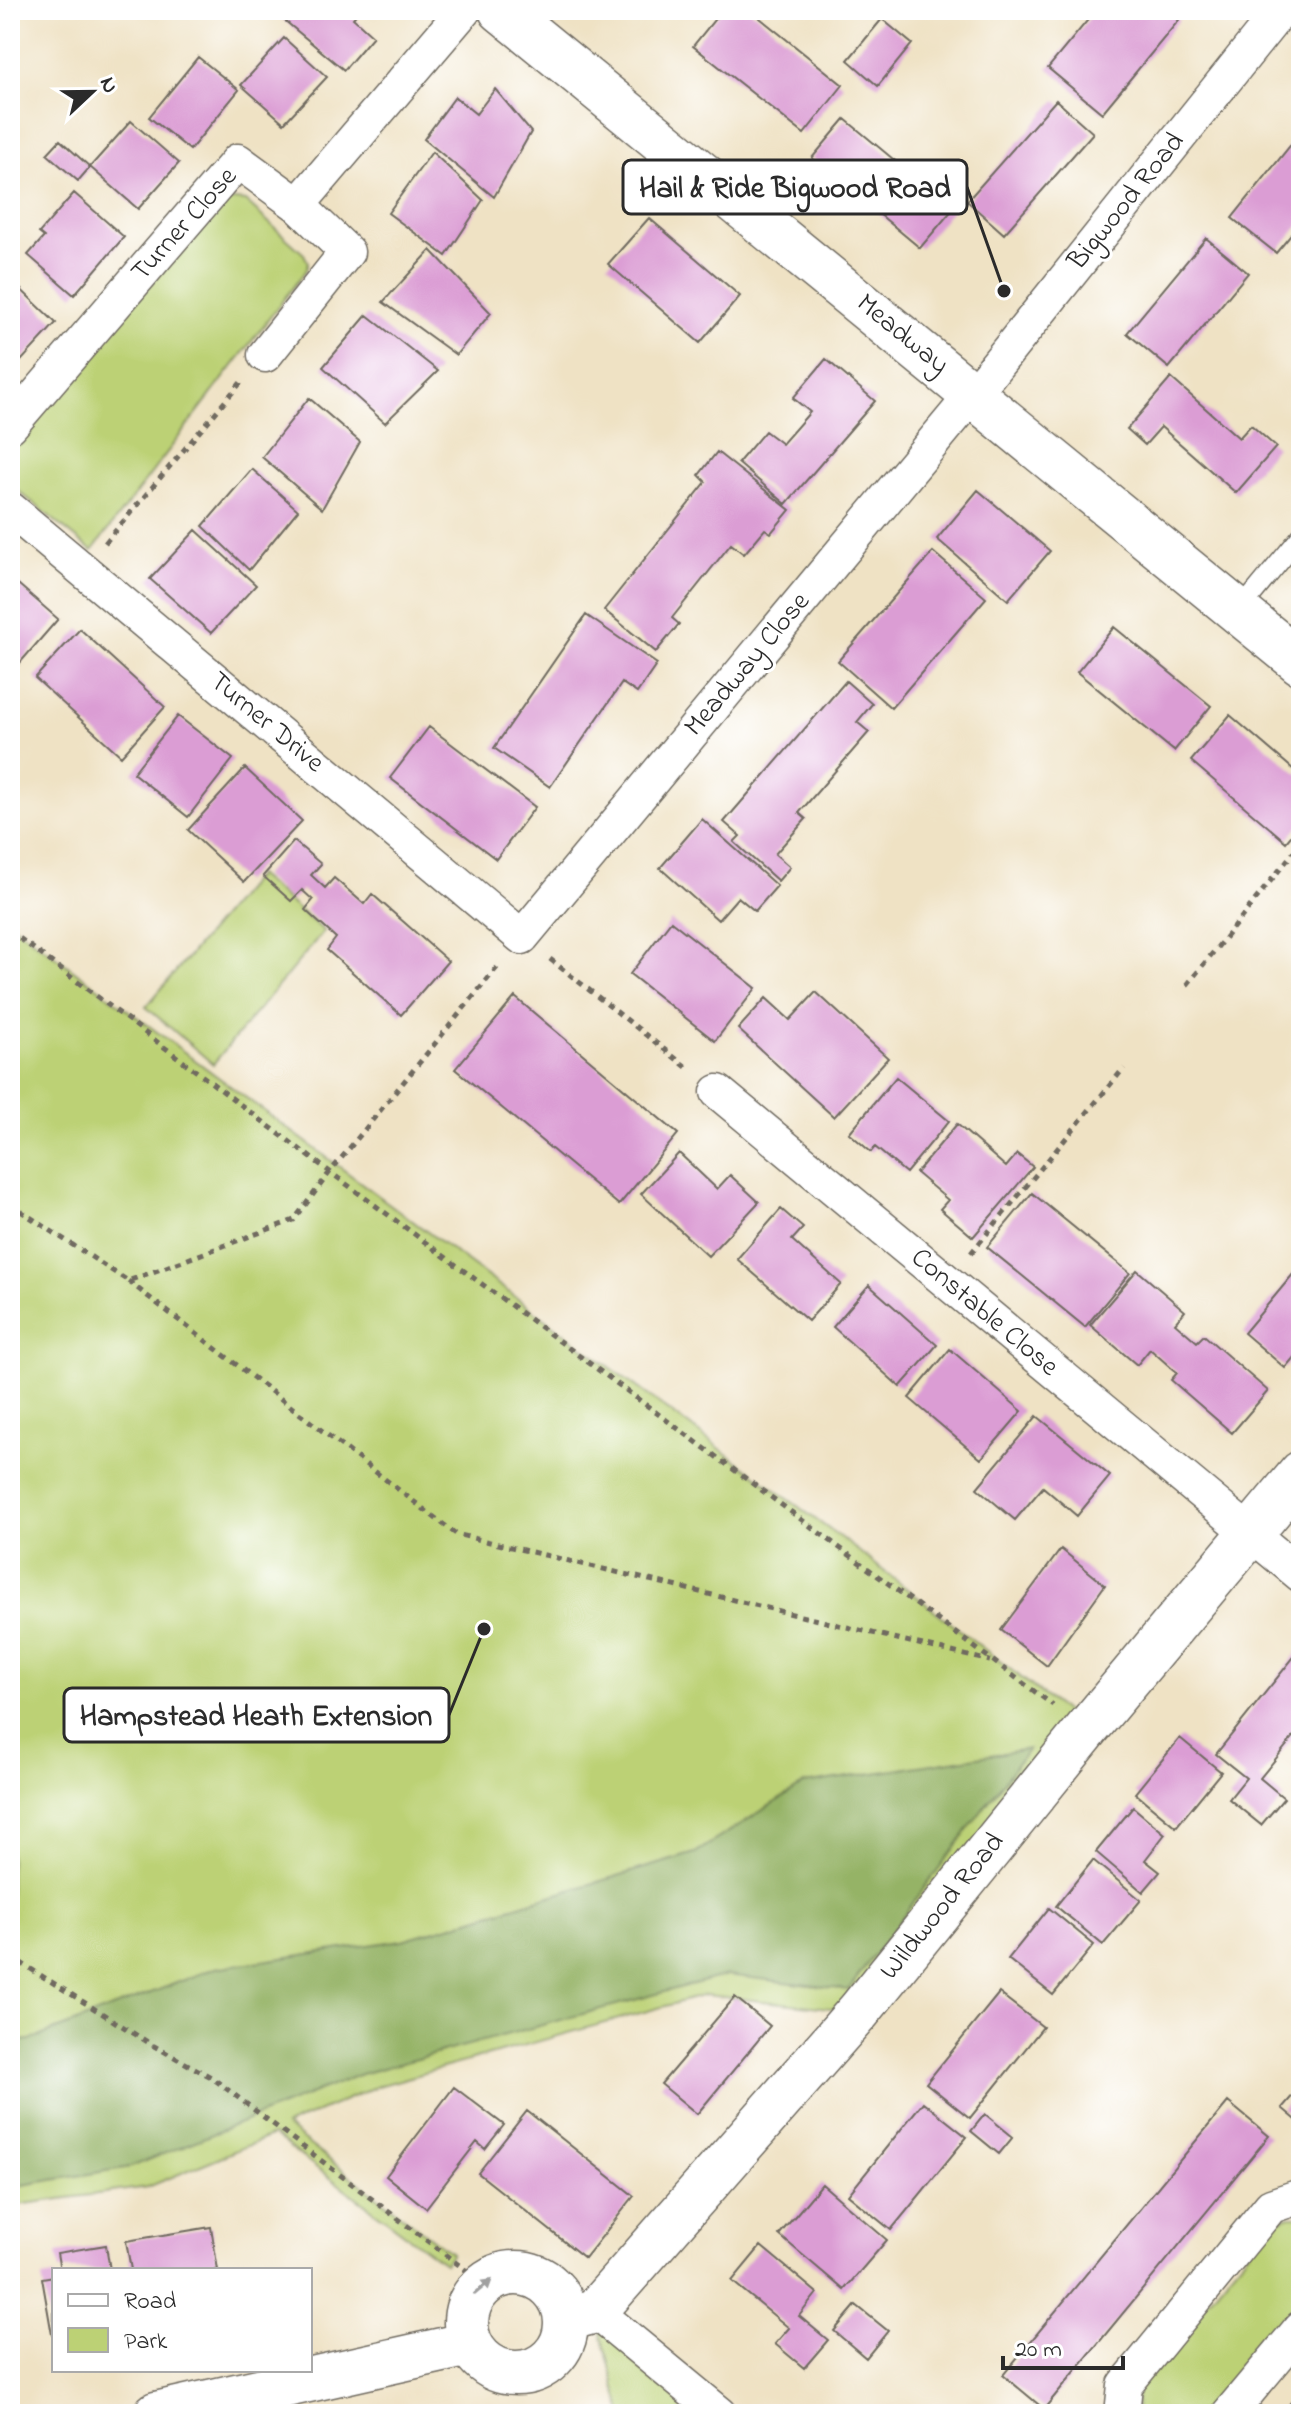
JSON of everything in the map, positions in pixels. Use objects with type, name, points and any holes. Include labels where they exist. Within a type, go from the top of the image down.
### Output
[{"type":"street","points":[[265,355],[347,252],[298,205],[464,10]]},
{"type":"street","name":"Meadway","points":[[501,10],[1301,663]]},
{"type":"street","name":"Bigwood Road","points":[[974,393],[1281,10]]},
{"type":"street","name":"Turner Close","points":[[10,426],[238,161],[298,205]]},
{"type":"street","name":"Meadway Close","points":[[522,937],[974,393]]},
{"type":"street","name":"Turner Drive","points":[[10,509],[522,937]]},
{"type":"street","name":"Constable Close","points":[[718,1092],[1301,1575]]},
{"type":"street","name":"Wildwood Road","points":[[581,2315],[859,2011],[1087,1729],[1301,1473]]},
{"type":"street","points":[[1122,2414],[1125,2385],[1261,2217],[1271,2206],[1301,2196]]},
{"type":"street","points":[[581,2315],[565,2335],[557,2354],[541,2368],[521,2374],[500,2372],[482,2361],[469,2344],[465,2328],[466,2312],[472,2296],[484,2284],[502,2274],[523,2273],[543,2280],[581,2315],[720,2414]]},
{"type":"street","points":[[1229,2414],[1301,2328]]},
{"type":"street","points":[[156,2414],[469,2344]]},
{"type":"lane","points":[[1239,611],[1301,536]]},
{"type":"path","points":[[82,570],[265,355]]},
{"type":"path","points":[[1187,985],[1301,843]]},
{"type":"path","points":[[10,931],[330,1172],[1087,1729]]},
{"type":"path","points":[[128,1281],[294,1220],[522,937],[718,1092]]},
{"type":"path","points":[[947,1282],[1124,1068]]},
{"type":"path","points":[[10,1204],[128,1281],[456,1534],[995,1662]]},
{"type":"path","points":[[10,1956],[154,2046],[211,2077],[484,2284]]},
{"type":"green space","points":[[235,200],[245,201],[304,254],[308,262],[306,270],[92,551],[10,484],[10,447],[219,205]]},
{"type":"green space","points":[[257,875],[324,931],[213,1064],[146,1007]]},
{"type":"green space","points":[[10,923],[857,1550],[1087,1729],[859,2011],[705,1995],[378,2086],[285,2126],[451,2253],[444,2263],[273,2135],[148,2187],[10,2206]]},
{"type":"green space","points":[[1028,1749],[848,1990],[727,1975],[361,2074],[131,2167],[10,2187],[10,2042],[30,2040],[215,1968],[402,1940],[695,1853],[804,1784]]},
{"type":"green space","points":[[1289,2216],[1301,2216],[1301,2304],[1213,2414],[1136,2414],[1137,2386],[1272,2223]]},
{"type":"green space","points":[[595,2311],[720,2414],[623,2414]]},
{"type":"building","points":[[272,10],[360,10],[353,18],[373,36],[344,70]]},
{"type":"building","points":[[722,10],[750,10],[843,85],[804,134],[693,46]]},
{"type":"building","points":[[1096,10],[1166,10],[1179,20],[1102,113],[1048,68]]},
{"type":"building","points":[[882,19],[912,44],[878,86],[848,60]]},
{"type":"building","points":[[284,38],[327,77],[284,123],[241,85]]},
{"type":"building","points":[[198,57],[239,90],[190,150],[149,117]]},
{"type":"building","points":[[495,89],[531,132],[494,197],[424,139],[455,97],[476,114]]},
{"type":"building","points":[[1056,100],[1093,133],[1004,234],[967,201]]},
{"type":"building","points":[[845,119],[953,209],[920,248],[812,158]]},
{"type":"building","points":[[131,121],[179,163],[138,209],[90,167]]},
{"type":"building","points":[[1301,132],[1301,223],[1276,253],[1232,218]]},
{"type":"building","points":[[60,140],[90,167],[78,181],[47,154]]},
{"type":"building","points":[[432,152],[483,200],[446,256],[388,213]]},
{"type":"building","points":[[74,193],[124,237],[74,295],[28,255],[44,237],[39,233]]},
{"type":"building","points":[[649,218],[740,296],[700,343],[608,264]]},
{"type":"building","points":[[1206,238],[1248,273],[1169,368],[1127,333]]},
{"type":"building","points":[[431,250],[491,313],[456,355],[383,302]]},
{"type":"building","points":[[10,279],[56,323],[10,373]]},
{"type":"building","points":[[367,315],[438,371],[385,423],[323,367]]},
{"type":"building","points":[[826,359],[875,401],[786,504],[738,463],[765,431],[782,444],[810,412],[793,398]]},
{"type":"building","points":[[1171,378],[1239,438],[1251,425],[1276,447],[1236,493],[1161,427],[1145,445],[1127,429]]},
{"type":"building","points":[[309,398],[360,442],[322,509],[262,457]]},
{"type":"building","points":[[717,452],[790,510],[771,533],[765,529],[744,554],[731,544],[672,618],[679,624],[656,652],[604,610],[706,482],[699,475]]},
{"type":"building","points":[[252,469],[298,510],[249,570],[203,526]]},
{"type":"building","points":[[978,490],[1050,551],[1008,600],[937,539]]},
{"type":"building","points":[[196,530],[256,585],[211,633],[150,579]]},
{"type":"building","points":[[933,552],[986,598],[891,708],[838,661]]},
{"type":"building","points":[[10,577],[58,619],[12,672],[10,670]]},
{"type":"building","points":[[586,615],[657,664],[637,693],[622,683],[550,787],[494,748]]},
{"type":"building","points":[[1114,627],[1211,706],[1174,751],[1077,672]]},
{"type":"building","points":[[80,629],[165,707],[121,756],[35,678]]},
{"type":"building","points":[[846,681],[872,704],[857,722],[869,732],[799,813],[806,819],[775,854],[790,867],[778,881],[734,842],[740,836],[724,822]]},
{"type":"building","points":[[1230,715],[1301,776],[1301,824],[1286,842],[1191,761]]},
{"type":"building","points":[[178,716],[233,759],[188,817],[133,773]]},
{"type":"building","points":[[429,727],[535,807],[496,859],[390,778]]},
{"type":"building","points":[[245,768],[302,821],[244,882],[188,830]]},
{"type":"building","points":[[702,819],[777,886],[755,911],[738,897],[718,920],[660,868]]},
{"type":"building","points":[[294,841],[321,864],[311,875],[325,888],[334,878],[364,904],[372,894],[448,961],[401,1015],[327,950],[336,938],[305,910],[313,900],[302,890],[291,901],[263,876]]},
{"type":"building","points":[[671,921],[756,988],[715,1041],[630,974]]},
{"type":"building","points":[[816,992],[888,1058],[834,1117],[738,1029],[766,998],[790,1020]]},
{"type":"building","points":[[515,997],[678,1134],[619,1205],[455,1069]]},
{"type":"building","points":[[896,1077],[949,1121],[906,1173],[875,1147],[871,1152],[849,1133]]},
{"type":"building","points":[[957,1124],[1006,1167],[1017,1154],[1033,1167],[973,1237],[940,1209],[948,1200],[916,1173]]},
{"type":"building","points":[[679,1153],[717,1189],[730,1175],[759,1202],[708,1256],[641,1194]]},
{"type":"building","points":[[1032,1193],[1130,1273],[1085,1327],[987,1247]]},
{"type":"building","points":[[781,1209],[803,1228],[792,1240],[841,1284],[808,1321],[737,1259]]},
{"type":"building","points":[[1137,1270],[1185,1311],[1175,1323],[1197,1342],[1204,1335],[1268,1391],[1232,1433],[1171,1380],[1177,1373],[1150,1349],[1137,1365],[1090,1325]]},
{"type":"building","points":[[1294,1273],[1301,1279],[1301,1349],[1285,1368],[1244,1333]]},
{"type":"building","points":[[869,1285],[937,1345],[900,1387],[833,1327]]},
{"type":"building","points":[[950,1349],[1022,1411],[981,1459],[909,1398]]},
{"type":"building","points":[[1037,1416],[1110,1476],[1077,1516],[1043,1487],[1015,1520],[977,1488]]},
{"type":"building","points":[[1061,1549],[1105,1585],[1047,1666],[1001,1630]]},
{"type":"building","points":[[1301,1648],[1301,1728],[1260,1778],[1284,1798],[1261,1825],[1229,1799],[1246,1778],[1216,1754]]},
{"type":"building","points":[[1180,1738],[1221,1772],[1176,1827],[1135,1793]]},
{"type":"building","points":[[1133,1807],[1165,1834],[1145,1860],[1160,1872],[1143,1892],[1096,1852]]},
{"type":"building","points":[[1093,1860],[1141,1900],[1103,1945],[1056,1906]]},
{"type":"building","points":[[1049,1908],[1094,1945],[1053,1995],[1008,1959]]},
{"type":"building","points":[[999,1993],[1043,2027],[970,2118],[926,2083]]},
{"type":"building","points":[[735,1997],[770,2026],[697,2114],[661,2084]]},
{"type":"building","points":[[1301,2086],[1301,2124],[1282,2108]]},
{"type":"building","points":[[454,2087],[504,2125],[485,2149],[477,2142],[426,2208],[386,2176]]},
{"type":"building","points":[[923,2102],[967,2137],[891,2230],[848,2195]]},
{"type":"building","points":[[1228,2102],[1269,2136],[1044,2409],[1003,2375]]},
{"type":"building","points":[[527,2111],[634,2196],[585,2258],[478,2173]]},
{"type":"building","points":[[985,2114],[1013,2137],[999,2154],[971,2131]]},
{"type":"building","points":[[822,2184],[887,2240],[844,2290],[779,2235]]},
{"type":"building","points":[[211,2227],[218,2268],[131,2268],[126,2241]]},
{"type":"building","points":[[106,2245],[110,2268],[60,2268],[57,2253]]},
{"type":"building","points":[[761,2246],[817,2293],[799,2316],[828,2340],[804,2368],[775,2344],[789,2328],[732,2281]]},
{"type":"building","points":[[52,2276],[52,2335],[42,2278]]},
{"type":"building","points":[[856,2305],[888,2331],[866,2358],[834,2331]]},
{"type":"building","points":[[1301,2390],[1301,2414],[1281,2414]]},
{"type":"place","name":"Hail & Ride Bigwood Road","points":[[1004,291]]},
{"type":"place","name":"Hampstead Heath Extension","points":[[484,1629]]}]
